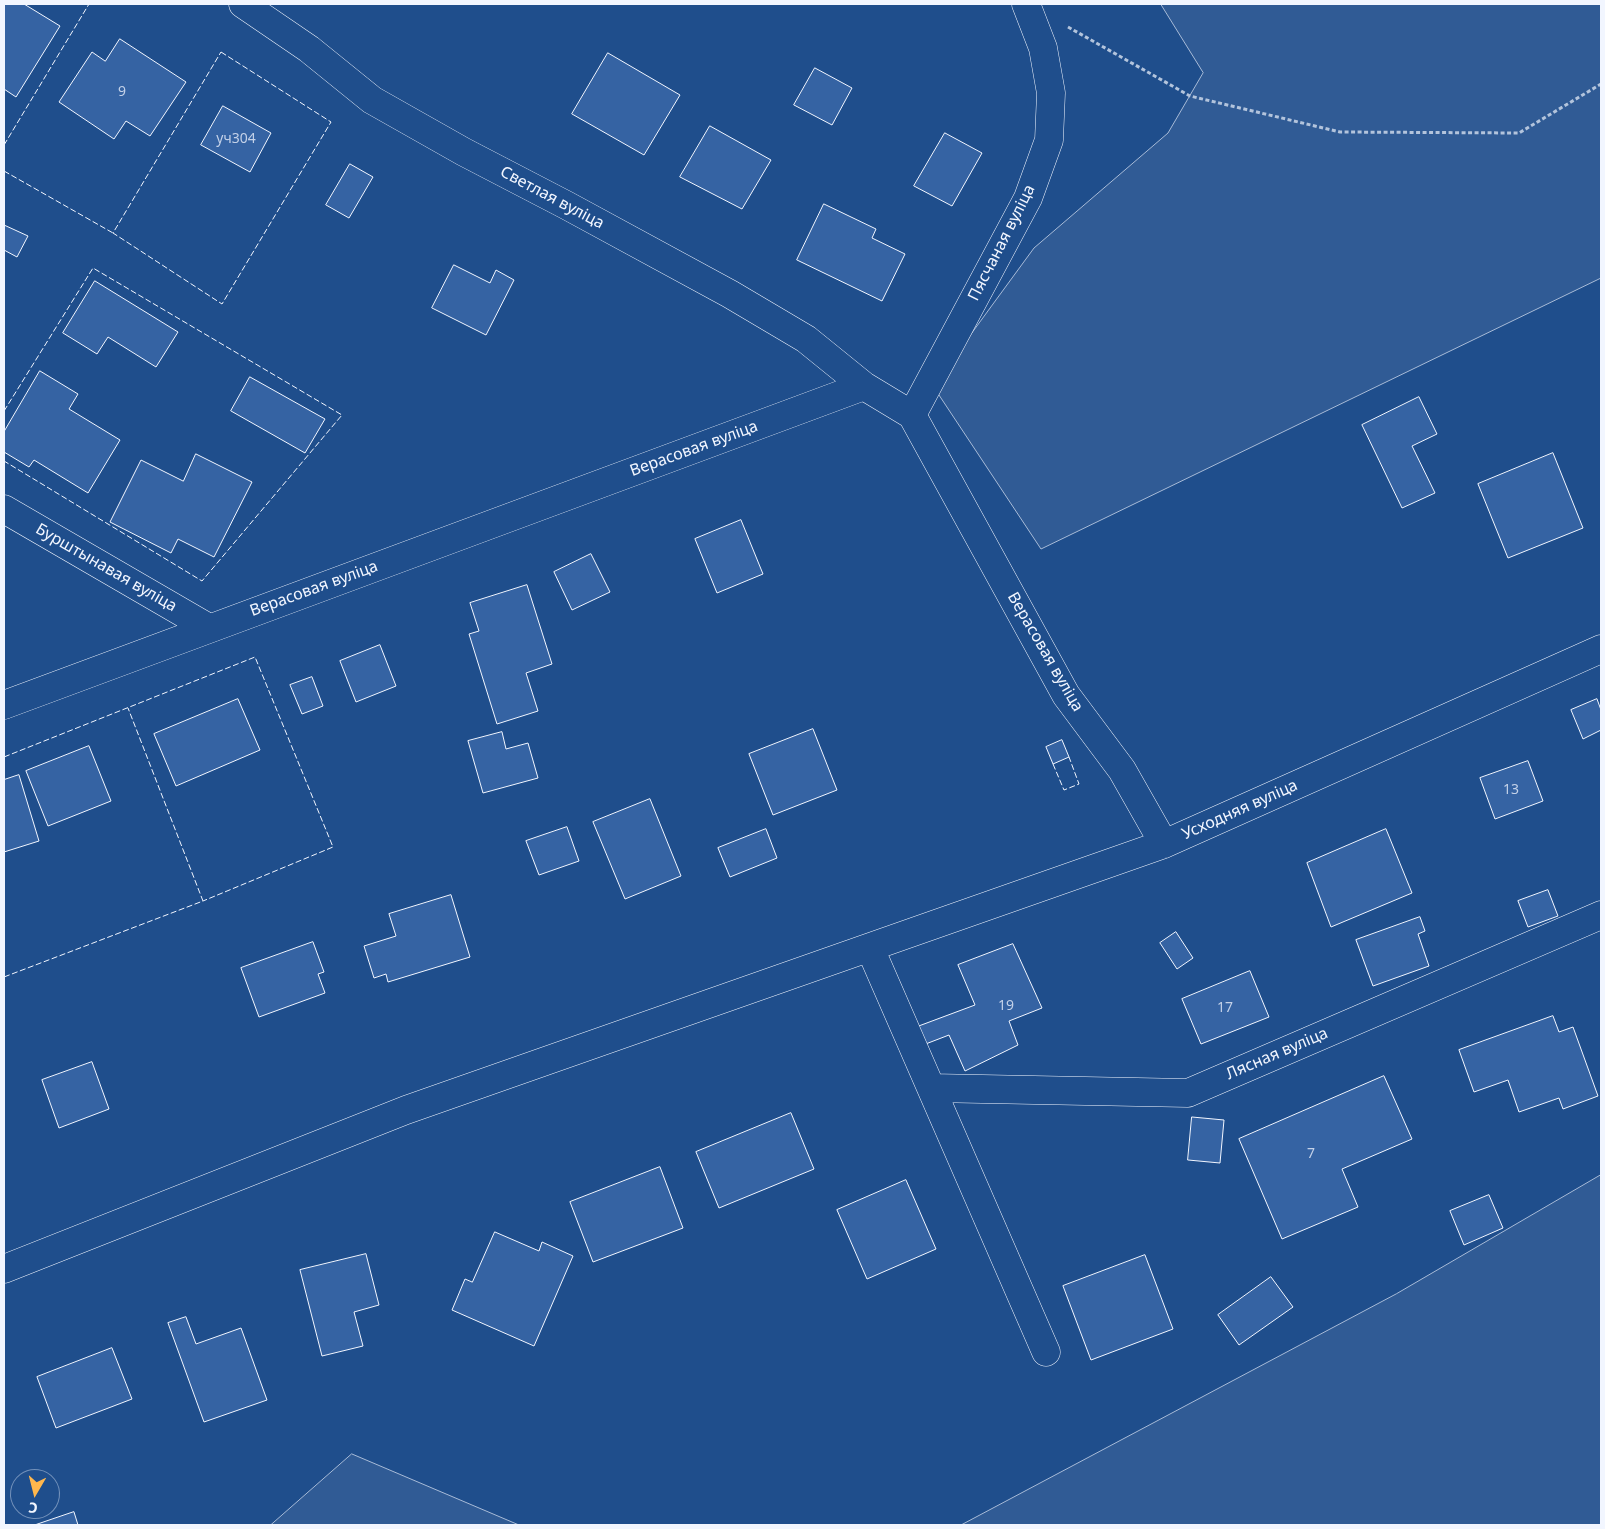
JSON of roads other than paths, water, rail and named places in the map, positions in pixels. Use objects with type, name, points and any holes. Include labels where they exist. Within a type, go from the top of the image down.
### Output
[{"type":"street","name":"Светлая вуліца","points":[[243,4],[309,49],[372,100],[464,152],[730,294],[806,339],[864,386]]},
{"type":"street","name":"Пясчаная вуліца","points":[[912,415],[1028,198],[1049,140],[1051,93],[1043,48],[1026,4]]},
{"type":"street","points":[[864,386],[912,415]]},
{"type":"street","name":"Верасовая вуліца","points":[[4,705],[864,386]]},
{"type":"street","name":"Верасовая вуліца","points":[[912,415],[1066,696],[1122,770],[1164,844]]},
{"type":"street","name":"Бурштынавая вуліца","points":[[4,509],[209,628]]},
{"type":"street","name":"Усходняя вуліца","points":[[4,1269],[406,1110],[1164,844],[1601,649]]},
{"type":"street","name":"Лясная вуліца","points":[[931,1088],[1188,1093],[1601,915]]},
{"type":"street","points":[[870,948],[1046,1352]]}]
